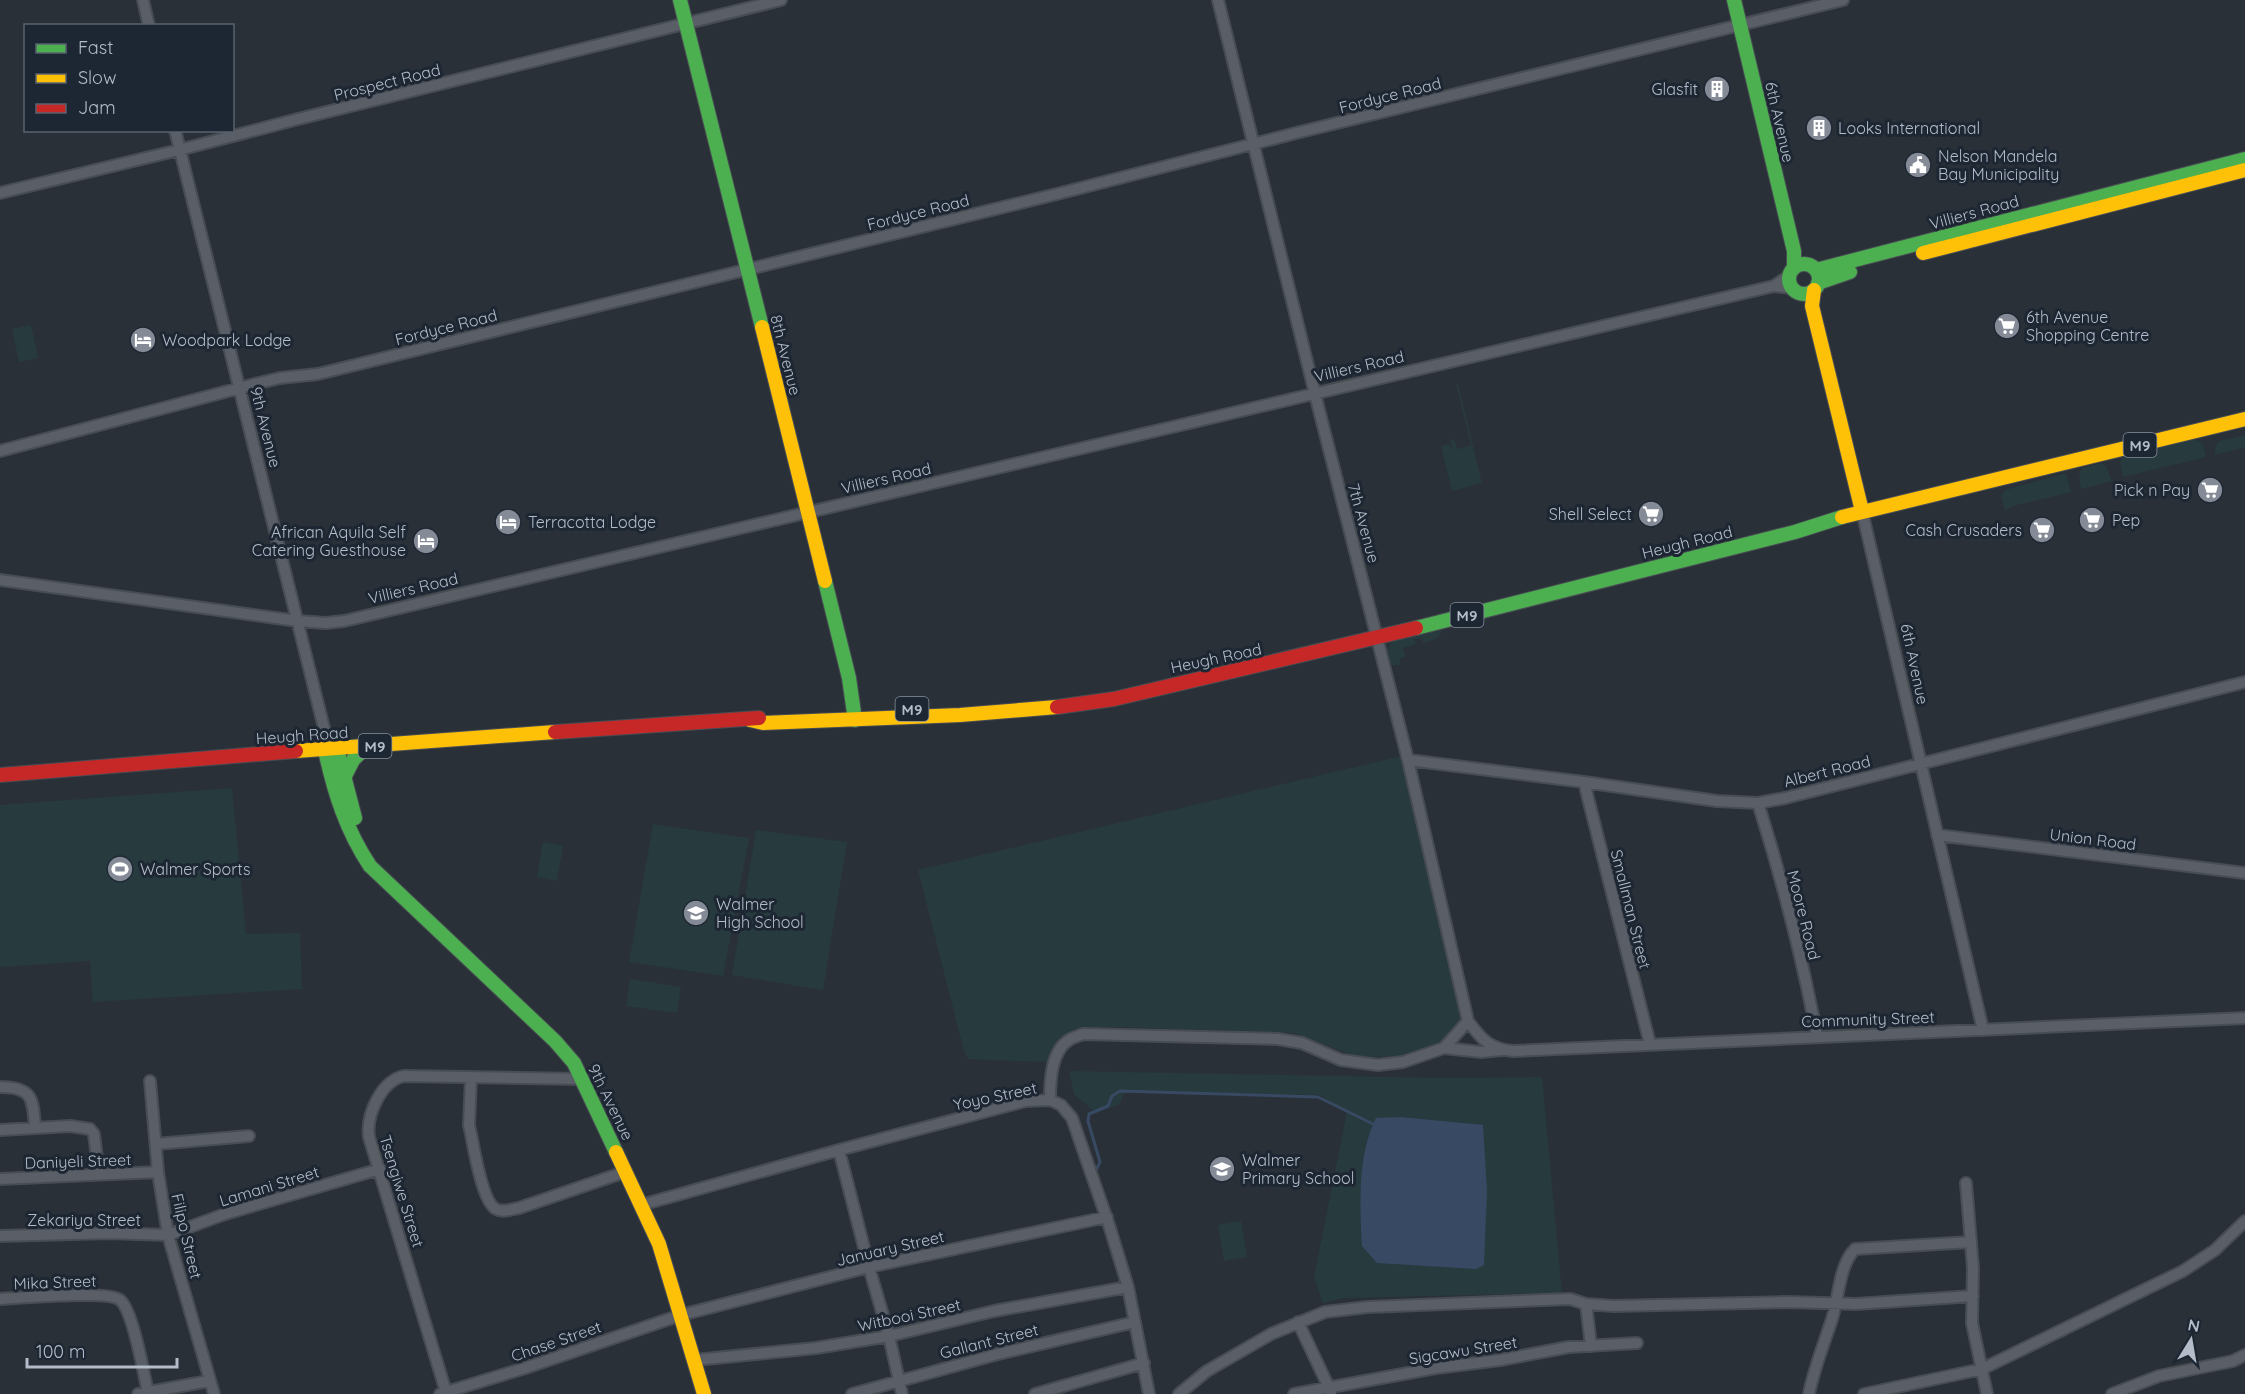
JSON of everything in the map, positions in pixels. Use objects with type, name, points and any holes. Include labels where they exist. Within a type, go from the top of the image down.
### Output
[{"type":"street","points":[[143,0],[149,24]]},
{"type":"street","name":"8th Avenue","points":[[680,0],[809,513],[849,678],[855,716]]},
{"type":"street","name":"Prospect Road","points":[[0,193],[781,0]]},
{"type":"street","name":"7th Avenue","points":[[1218,0],[1408,760],[1468,1021],[1482,1040],[1497,1048]]},
{"type":"street","name":"6th Avenue","points":[[1734,0],[1794,251],[1805,282],[1862,511],[1983,1030]]},
{"type":"street","name":"Fordyce Road","points":[[0,451],[279,378],[318,374],[1843,0]]},
{"type":"street","name":"9th Avenue","points":[[175,132],[325,732],[344,778],[358,829],[390,887]]},
{"type":"street","name":"Villiers Road","points":[[1805,282],[2245,159]]},
{"type":"street","name":"Villiers Road","points":[[0,580],[298,621],[326,623],[344,621],[1774,286],[1843,274],[2245,170]]},
{"type":"street","name":"Heugh Road","points":[[0,775],[452,739],[750,720],[763,723],[1137,692],[1223,675],[1378,638],[1795,532],[1862,511],[2245,419]]},
{"type":"street","name":"Albert Road","points":[[1408,760],[1717,801],[1758,803],[2245,682]]},
{"type":"street","points":[[344,778],[353,760],[366,747]]},
{"type":"street","name":"9th Avenue","points":[[331,750],[335,788],[350,833],[365,860],[390,887],[555,1041],[574,1063],[659,1244],[704,1394]]},
{"type":"street","name":"Smallman Street","points":[[1584,782],[1650,1044]]},
{"type":"street","name":"Moore Road","points":[[1758,803],[1772,849],[1817,1036]]},
{"type":"street","name":"Union Road","points":[[1937,835],[2245,873]]},
{"type":"street","name":"Community Street","points":[[1444,1048],[1481,1052],[1497,1048],[1650,1044],[2245,1018]]},
{"type":"street","points":[[1050,1100],[1050,1086],[1057,1053],[1068,1040],[1083,1034],[1278,1039],[1302,1043],[1341,1060],[1378,1065],[1403,1062],[1444,1048],[1468,1021]]},
{"type":"street","name":"Tsengiwe Street","points":[[443,1393],[369,1137],[368,1124],[386,1085],[404,1076],[580,1079]]},
{"type":"street","points":[[471,1078],[469,1125],[487,1199],[496,1209],[502,1211],[519,1208],[625,1172]]},
{"type":"street","name":"Filipo Street","points":[[150,1081],[158,1172],[168,1235],[214,1394]]},
{"type":"street","name":"Daniyeli Street","points":[[0,1087],[18,1088],[29,1095],[33,1102],[35,1128]]},
{"type":"street","name":"Yoyo Street","points":[[641,1205],[1026,1101],[1050,1100],[1061,1105],[1072,1118],[1107,1217],[1128,1287],[1149,1394]]},
{"type":"street","points":[[0,1130],[70,1126],[90,1129],[93,1134],[99,1175]]},
{"type":"street","points":[[156,1144],[249,1136]]},
{"type":"street","points":[[839,1150],[889,1336],[902,1394]]},
{"type":"street","name":"Lamani Street","points":[[168,1235],[225,1214],[380,1169]]},
{"type":"street","name":"Daniyeli Street","points":[[0,1179],[158,1172]]},
{"type":"street","points":[[1966,1183],[1971,1242],[1972,1323],[1987,1394]]},
{"type":"street","name":"January Street","points":[[681,1315],[869,1268],[1107,1217]]},
{"type":"street","points":[[1864,1394],[1982,1369],[2183,1271],[2215,1250],[2244,1224]]},
{"type":"street","name":"Zekariya Street","points":[[0,1236],[109,1233],[168,1235]]},
{"type":"street","points":[[1809,1394],[1815,1365],[1836,1304],[1846,1266],[1855,1249],[1971,1242]]},
{"type":"street","name":"Witbooi Street","points":[[695,1360],[816,1348],[889,1336],[993,1311],[1128,1287]]},
{"type":"street","name":"Mika Street","points":[[0,1299],[92,1295],[118,1298],[122,1301],[128,1314],[143,1394]]},
{"type":"street","points":[[1179,1394],[1207,1371],[1271,1334],[1325,1312],[1368,1307],[1570,1299],[1586,1304],[1614,1306],[1787,1302],[1856,1304],[1973,1296]]},
{"type":"street","points":[[1586,1304],[1591,1346]]},
{"type":"street","name":"Chase Street","points":[[443,1393],[681,1315]]},
{"type":"street","name":"Gallant Street","points":[[852,1394],[898,1380],[1136,1322]]},
{"type":"street","points":[[1298,1322],[1330,1391]]},
{"type":"street","name":"Sigcawu Street","points":[[1294,1394],[1330,1391],[1436,1368],[1500,1360],[1569,1347],[1637,1343]]},
{"type":"street","points":[[2112,1394],[2159,1376],[2233,1361],[2245,1355]]},
{"type":"street","points":[[1035,1394],[1144,1363]]},
{"type":"street","points":[[143,1394],[209,1381]]},
{"type":"green space","points":[[31,325],[38,358],[19,362],[12,329]]},
{"type":"green space","points":[[1456,384],[1458,384],[1482,483],[1452,491],[1441,446],[1448,444],[1453,448],[1450,441],[1454,438],[1457,449],[1471,445]]},
{"type":"green space","points":[[2245,435],[2245,447],[2215,455],[2215,446],[2220,441]]},
{"type":"green space","points":[[2195,439],[2203,444],[2206,457],[2123,477],[2120,463],[2122,457]]},
{"type":"green space","points":[[2101,463],[2106,466],[2112,481],[2081,489],[2079,475],[2082,468]]},
{"type":"green space","points":[[2066,473],[2071,492],[2005,510],[2001,496],[2005,490]]},
{"type":"green space","points":[[1436,627],[1442,630],[1437,638],[1423,643],[1422,639],[1414,639],[1416,644],[1403,648],[1406,657],[1400,658],[1400,665],[1391,665],[1387,650],[1392,640],[1411,633],[1425,634]]},
{"type":"green space","points":[[1402,756],[1461,1010],[1460,1025],[1451,1038],[1431,1048],[1399,1056],[1374,1057],[1351,1055],[1294,1033],[1114,1027],[1074,1029],[1059,1041],[1047,1062],[968,1059],[964,1051],[918,870]]},
{"type":"green space","name":"Walmer Sports","points":[[232,788],[246,934],[300,933],[302,989],[93,1002],[90,961],[0,967],[0,805]]},
{"type":"green space","points":[[653,824],[749,838],[723,976],[629,962]]},
{"type":"green space","points":[[756,830],[847,842],[823,990],[732,975]]},
{"type":"green space","points":[[543,842],[563,846],[557,881],[537,877]]},
{"type":"green space","points":[[630,979],[681,987],[677,1013],[626,1006]]},
{"type":"green space","points":[[1069,1071],[1444,1078],[1542,1077],[1562,1293],[1343,1298],[1323,1303],[1314,1277],[1347,1112],[1320,1095],[1125,1091],[1120,1104],[1096,1113],[1074,1094]]},
{"type":"green space","points":[[1241,1221],[1247,1257],[1224,1261],[1218,1225]]},
{"type":"water","points":[[1401,1117],[1483,1125],[1487,1191],[1484,1265],[1476,1269],[1377,1263],[1362,1246],[1361,1181],[1370,1133],[1376,1118]]},
{"type":"waterway","points":[[1096,1170],[1100,1162],[1088,1121],[1089,1114],[1108,1106],[1112,1096],[1120,1091],[1318,1097],[1373,1124]]},
{"type":"traffic: fast","points":[[680,0],[762,327]]},
{"type":"traffic: fast","points":[[1734,0],[1794,251],[1794,268]]},
{"type":"traffic: fast","points":[[1816,270],[2245,159]]},
{"type":"traffic: fast","points":[[1804,264],[1815,268],[1819,279],[1815,290],[1804,294],[1793,290],[1789,279],[1793,268],[1804,264]]},
{"type":"traffic: fast","points":[[1818,283],[1850,272]]},
{"type":"traffic: fast","points":[[1416,628],[1795,532],[1842,517]]},
{"type":"traffic: fast","points":[[825,581],[849,678],[855,720]]},
{"type":"traffic: fast","points":[[344,778],[353,760],[366,747]]},
{"type":"traffic: fast","points":[[337,749],[355,818]]},
{"type":"traffic: fast","points":[[325,750],[342,810],[354,839],[370,866],[555,1041],[574,1063],[616,1152]]},
{"type":"traffic: slow","points":[[1923,253],[2245,170]]},
{"type":"traffic: slow","points":[[1814,290],[1812,306],[1862,511]]},
{"type":"traffic: slow","points":[[762,327],[825,581]]},
{"type":"traffic: slow","points":[[1842,517],[2245,419]]},
{"type":"traffic: slow","points":[[750,720],[763,723],[960,715],[1057,707]]},
{"type":"traffic: slow","points":[[296,751],[555,732]]},
{"type":"traffic: slow","points":[[616,1152],[659,1244],[704,1394]]},
{"type":"traffic: jam","points":[[1057,707],[1114,699],[1416,628]]},
{"type":"traffic: jam","points":[[555,732],[759,718]]},
{"type":"traffic: jam","points":[[0,775],[296,751]]},
{"type":"place","name":"Glasfit","points":[[1717,89]]},
{"type":"place","name":"Looks International","points":[[1819,128]]},
{"type":"place","name":"Nelson Mandela Bay Municipality","points":[[1918,165]]},
{"type":"place","name":"6th Avenue Shopping Centre","points":[[2007,326]]},
{"type":"place","name":"Woodpark Lodge","points":[[143,340]]},
{"type":"place","name":"Pick n Pay","points":[[2210,490]]},
{"type":"place","name":"Shell Select","points":[[1651,514]]},
{"type":"place","name":"Pep","points":[[2092,520]]},
{"type":"place","name":"Terracotta Lodge","points":[[508,522]]},
{"type":"place","name":"Cash Crusaders","points":[[2042,530]]},
{"type":"place","name":"African Aquila Self Catering Guesthouse","points":[[426,541]]},
{"type":"place","name":"Walmer Sports","points":[[120,869]]},
{"type":"place","name":"Walmer High School","points":[[696,913]]},
{"type":"place","name":"Walmer Primary School","points":[[1222,1169]]}]
